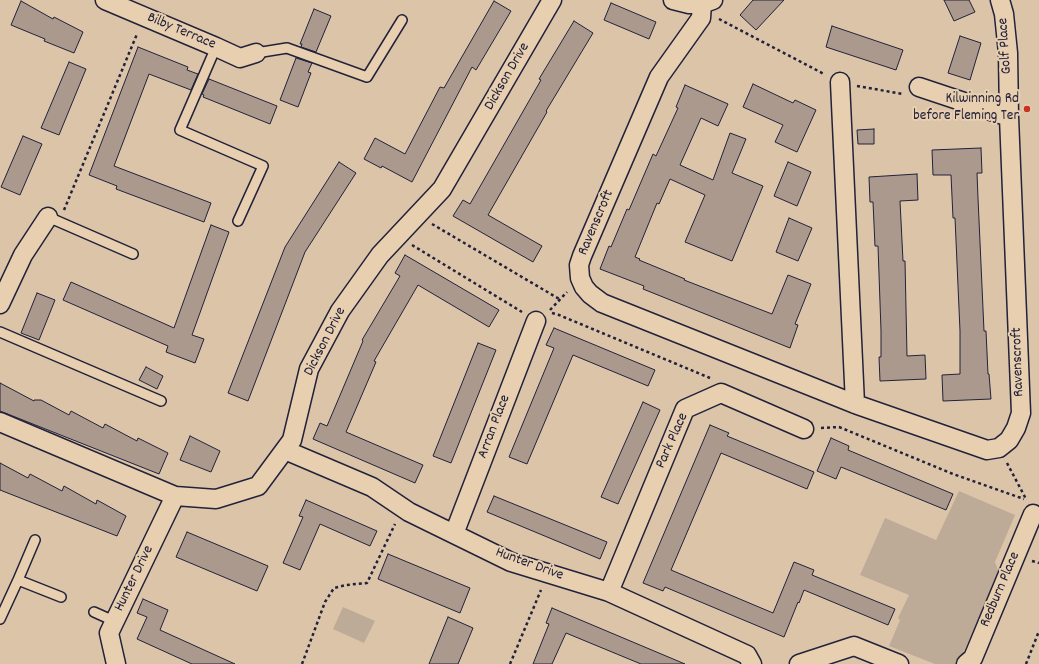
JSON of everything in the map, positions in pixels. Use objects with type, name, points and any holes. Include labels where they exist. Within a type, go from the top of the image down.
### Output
[{"type":"street","name":"Bilby Terrace","points":[[106,0],[216,46],[240,58],[256,53]]},
{"type":"street","name":"Dickson Drive","points":[[0,422],[175,496],[216,499],[258,486],[292,440],[309,370],[336,317],[380,255],[442,189],[552,0]]},
{"type":"street","points":[[673,0],[689,4],[708,2]]},
{"type":"street","name":"Golf Place","points":[[1000,0],[1004,14],[1008,53],[1008,117]]},
{"type":"street","name":"Ravenscroft","points":[[708,2],[700,18],[659,77],[582,256],[579,265],[580,278],[584,287],[590,294],[602,303],[855,404],[987,450],[999,448],[1009,440],[1016,428],[1021,413],[1008,117]]},
{"type":"street","points":[[840,82],[855,404]]},
{"type":"street","points":[[920,87],[1008,117]]},
{"type":"street","points":[[0,304],[23,254],[53,220]]},
{"type":"street","name":"Arran Place","points":[[454,534],[536,321]]},
{"type":"street","points":[[722,394],[804,429]]},
{"type":"street","name":"Park Place","points":[[609,592],[686,409],[722,394]]},
{"type":"street","name":"Hunter Drive","points":[[285,450],[372,487],[403,508],[511,562],[609,592],[747,655],[752,664]]},
{"type":"street","name":"Hunter Drive","points":[[116,664],[109,633],[175,496]]},
{"type":"street","name":"Redburn Place","points":[[966,664],[973,658],[1033,514]]},
{"type":"street","points":[[800,664],[854,646],[899,664]]},
{"type":"lane","points":[[256,53],[287,48],[367,77],[402,20]]},
{"type":"lane","points":[[216,46],[180,130],[263,166],[238,221]]},
{"type":"lane","points":[[53,220],[133,254]]},
{"type":"lane","points":[[0,332],[161,401]]},
{"type":"lane","points":[[0,619],[35,540]]},
{"type":"lane","points":[[18,580],[61,597]]},
{"type":"lane","points":[[94,612],[114,621]]},
{"type":"path","points":[[708,2],[722,21],[840,82],[909,95],[920,87]]},
{"type":"path","points":[[53,220],[144,16]]},
{"type":"path","points":[[417,216],[561,300]]},
{"type":"path","points":[[398,236],[536,321]]},
{"type":"path","points":[[580,278],[561,300],[548,312],[559,315],[713,380],[722,394]]},
{"type":"path","points":[[804,429],[839,427],[953,474],[1026,500],[999,448]]},
{"type":"path","points":[[302,664],[325,602],[334,588],[367,583],[403,508]]},
{"type":"path","points":[[510,664],[548,573]]},
{"type":"path","points":[[1026,664],[1039,631]]},
{"type":"shaded area","points":[[959,491],[1015,515],[995,562],[999,573],[958,664],[935,664],[889,646],[900,620],[898,618],[909,595],[860,575],[885,518],[936,540]]},
{"type":"shaded area","points":[[343,607],[375,621],[364,643],[333,629]]},
{"type":"building","points":[[753,0],[784,0],[756,30],[740,15]]},
{"type":"building","points":[[944,0],[969,0],[975,12],[954,21]]},
{"type":"building","points":[[21,1],[53,19],[54,17],[83,32],[74,53],[44,41],[45,39],[11,25]]},
{"type":"building","points":[[494,1],[511,11],[476,70],[472,67],[412,182],[382,166],[381,168],[364,159],[375,138],[405,154],[440,87],[444,88]]},
{"type":"building","points":[[611,3],[656,22],[649,39],[604,20]]},
{"type":"building","points":[[314,9],[331,16],[316,52],[301,47],[302,44],[300,44]]},
{"type":"building","points":[[574,21],[593,33],[546,111],[547,112],[488,215],[542,246],[533,262],[453,216],[463,200],[470,204],[541,80],[539,79]]},
{"type":"building","points":[[832,26],[903,50],[896,70],[826,47]]},
{"type":"building","points":[[960,36],[981,43],[970,80],[948,73]]},
{"type":"building","points":[[138,47],[188,67],[187,70],[198,74],[191,90],[149,74],[114,166],[211,203],[204,222],[116,189],[117,186],[89,175]]},
{"type":"building","points":[[296,58],[312,63],[308,72],[311,73],[298,107],[280,100]]},
{"type":"building","points":[[69,62],[86,69],[59,135],[41,128]]},
{"type":"building","points":[[209,79],[277,106],[270,124],[203,97],[204,95],[202,94]]},
{"type":"building","points":[[753,84],[793,103],[795,100],[816,110],[797,152],[775,142],[783,125],[743,107]]},
{"type":"building","points":[[685,85],[728,104],[718,126],[701,118],[680,165],[713,180],[730,133],[746,139],[732,173],[763,186],[732,261],[685,242],[705,195],[670,179],[659,204],[657,203],[635,257],[685,279],[684,280],[772,314],[788,275],[811,284],[795,324],[798,325],[790,348],[643,289],[644,286],[600,269],[609,246],[611,247],[627,209],[629,210],[653,154],[656,156],[678,108],[676,107]]},
{"type":"building","points":[[874,129],[874,144],[858,144],[857,130]]},
{"type":"building","points":[[23,136],[42,144],[20,195],[1,187]]},
{"type":"building","points":[[981,148],[982,173],[977,173],[984,331],[986,331],[991,399],[943,401],[942,375],[960,374],[960,331],[955,218],[953,218],[951,175],[933,175],[932,150]]},
{"type":"building","points":[[339,162],[356,173],[305,252],[248,401],[228,393],[285,247]]},
{"type":"building","points":[[788,162],[811,172],[797,206],[774,196]]},
{"type":"building","points":[[917,174],[918,200],[900,201],[903,261],[905,261],[907,356],[925,355],[926,379],[880,381],[879,357],[881,357],[881,331],[878,246],[875,246],[873,202],[870,202],[869,177]]},
{"type":"building","points":[[789,218],[812,228],[798,261],[776,252]]},
{"type":"building","points":[[211,225],[229,232],[192,335],[204,339],[195,363],[166,352],[168,346],[63,300],[71,282],[174,328]]},
{"type":"building","points":[[405,255],[499,310],[489,327],[418,285],[374,361],[376,362],[346,432],[423,465],[415,483],[313,439],[320,423],[327,426],[363,341],[362,340],[400,276],[395,273]]},
{"type":"building","points":[[37,293],[55,300],[39,340],[21,333]]},
{"type":"building","points":[[554,328],[655,370],[648,386],[573,355],[527,464],[509,457],[554,348],[546,345]]},
{"type":"building","points":[[478,343],[496,350],[451,463],[433,456]]},
{"type":"building","points":[[146,367],[163,376],[157,389],[139,380]]},
{"type":"building","points":[[0,383],[34,401],[41,400],[69,415],[71,411],[103,428],[105,424],[137,441],[138,438],[168,453],[159,474],[0,411]]},
{"type":"building","points":[[643,402],[660,410],[618,504],[601,497]]},
{"type":"building","points":[[710,425],[729,433],[727,436],[814,472],[807,489],[721,453],[671,570],[773,613],[794,562],[814,570],[812,575],[895,609],[888,625],[804,590],[784,637],[665,587],[663,591],[643,583]]},
{"type":"building","points":[[190,436],[220,451],[211,472],[180,460]]},
{"type":"building","points":[[831,438],[849,446],[848,450],[953,494],[946,510],[841,467],[836,479],[817,471]]},
{"type":"building","points":[[0,463],[28,478],[30,474],[62,491],[64,486],[96,504],[97,500],[126,516],[117,536],[0,490]]},
{"type":"building","points":[[494,496],[607,542],[600,559],[487,512]]},
{"type":"building","points":[[306,500],[377,531],[370,546],[320,524],[300,570],[283,563],[303,517],[299,516]]},
{"type":"building","points":[[187,532],[268,566],[257,591],[176,557]]},
{"type":"building","points":[[388,554],[470,588],[460,613],[378,579]]},
{"type":"building","points":[[143,599],[168,610],[160,630],[235,664],[192,664],[137,639],[147,617],[137,613]]},
{"type":"building","points":[[552,608],[685,664],[641,664],[566,633],[552,664],[533,664],[549,624],[546,623]]},
{"type":"building","points":[[448,617],[473,628],[458,664],[429,664]]},
{"type":"place","name":"Kilwinning Rd before Fleming Ter","points":[[1027,109]]}]
